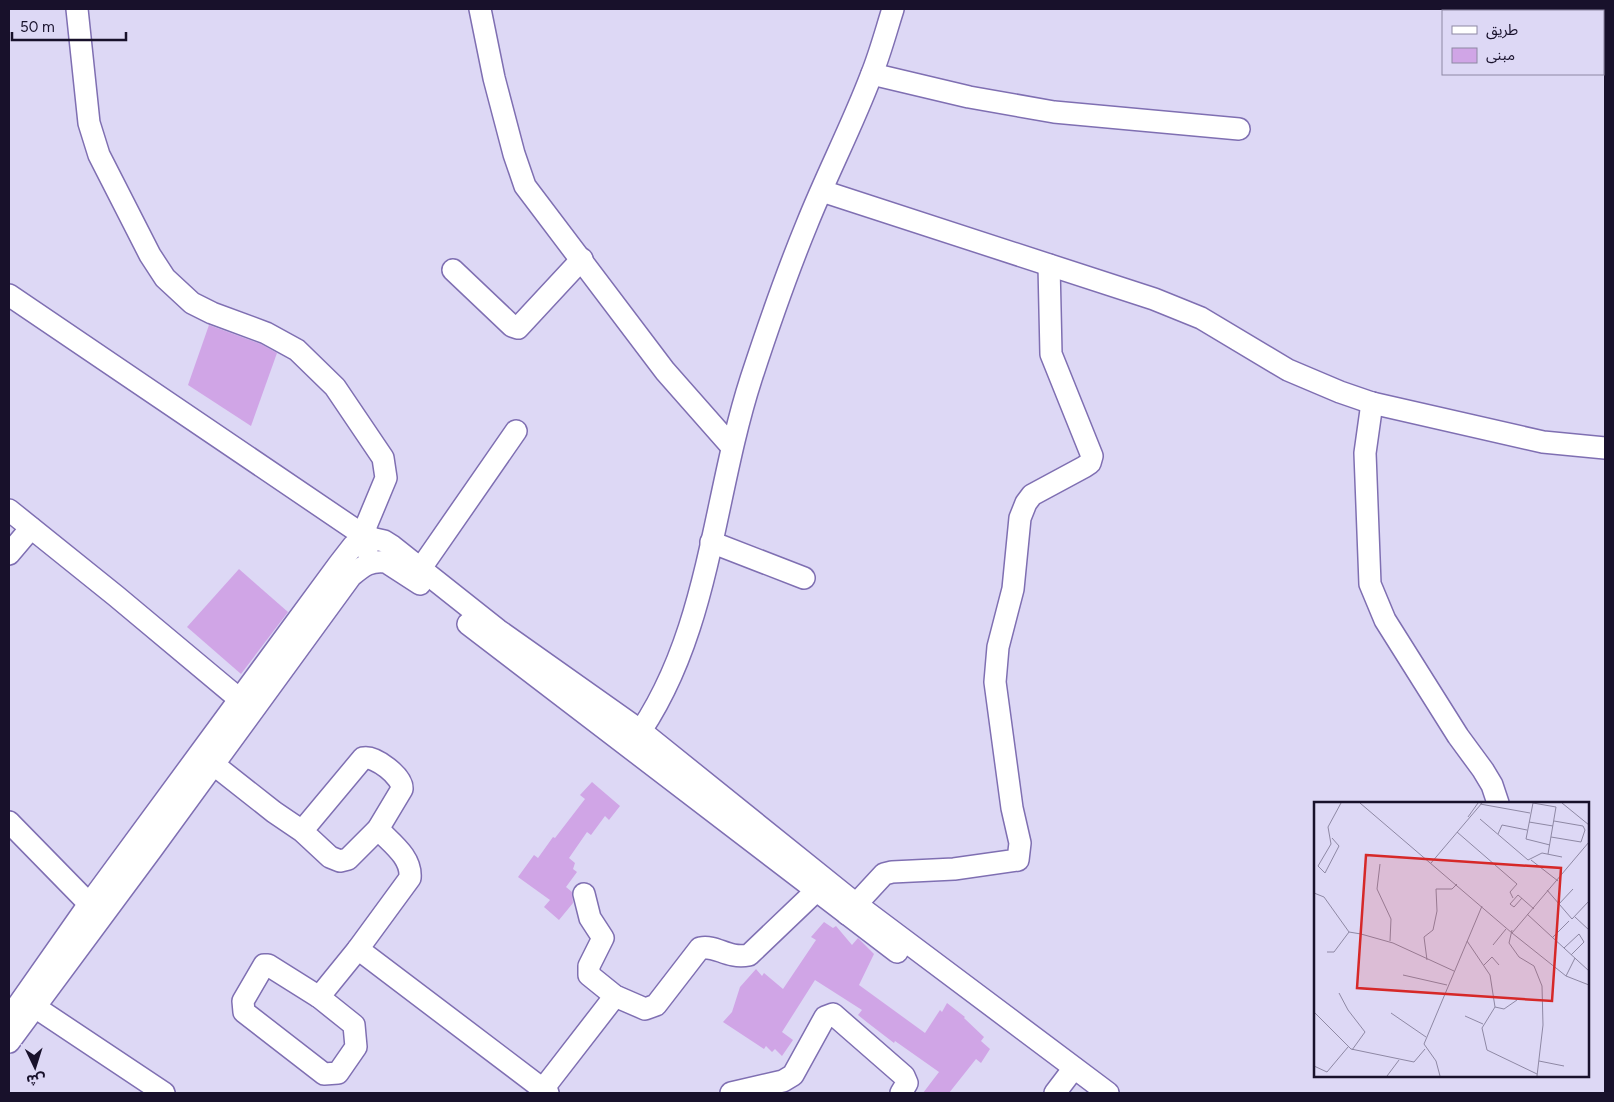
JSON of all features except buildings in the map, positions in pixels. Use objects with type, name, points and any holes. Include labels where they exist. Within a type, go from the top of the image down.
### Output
[{"type":"street","points":[[76,9],[89,123],[99,155],[111,182],[150,255],[165,278],[192,303],[282,341],[317,368],[339,392],[383,458],[386,471],[383,487],[368,518],[366,537],[368,562]]},
{"type":"street","points":[[480,9],[494,78],[522,180],[665,371],[732,446]]},
{"type":"street","points":[[635,739],[668,687],[679,660],[691,624],[732,446],[751,381],[787,275],[872,74],[893,9]]},
{"type":"street","points":[[872,74],[968,97],[1054,112],[1238,129]]},
{"type":"street","points":[[822,190],[1154,299],[1200,318],[1288,370],[1372,403],[1542,442],[1605,448]]},
{"type":"street","points":[[453,270],[512,326],[518,328],[582,259]]},
{"type":"street","points":[[851,909],[884,874],[954,869],[1018,860],[1020,843],[1012,808],[995,682],[998,647],[1016,571],[1020,518],[1032,495],[1084,467],[1090,463],[1092,456],[1051,354],[1049,265]]},
{"type":"street","points":[[9,295],[366,537],[384,541],[422,568],[851,909],[1077,1081],[1108,1093]]},
{"type":"street","points":[[1372,403],[1366,453],[1370,584],[1378,606],[1397,641],[1458,736],[1483,770],[1492,785],[1498,802]]},
{"type":"street","points":[[422,568],[516,431]]},
{"type":"street","points":[[9,510],[116,596],[246,705]]},
{"type":"street","points":[[9,554],[31,528]]},
{"type":"street","points":[[9,1042],[29,1003],[246,705],[352,546],[366,537]]},
{"type":"street","points":[[711,542],[804,578]]},
{"type":"street","points":[[246,705],[350,576],[368,562],[386,562],[425,588],[495,646],[635,739],[816,892],[851,909]]},
{"type":"street","points":[[207,759],[274,812],[302,831],[330,857],[340,860],[348,860],[378,829],[403,786],[400,780],[375,760],[367,757],[363,758],[302,831]]},
{"type":"street","points":[[9,822],[95,910]]},
{"type":"street","points":[[319,997],[358,949],[410,878],[411,870],[406,858],[378,829]]},
{"type":"street","points":[[584,894],[590,918],[603,938],[589,966],[588,973],[615,996],[645,1009],[652,1007],[700,948],[706,947],[735,957],[749,955],[816,892]]},
{"type":"street","points":[[358,949],[545,1091],[615,996]]},
{"type":"street","points":[[264,965],[268,965],[319,997],[354,1025],[356,1047],[338,1073],[324,1074],[244,1012],[243,1006],[243,1001],[264,965]]},
{"type":"street","points":[[9,1018],[29,1003]]},
{"type":"street","points":[[29,1003],[164,1093]]},
{"type":"street","points":[[731,1093],[783,1081],[793,1075],[825,1017],[833,1014],[904,1076],[907,1083],[901,1093]]},
{"type":"street","points":[[1055,1093],[1077,1081]]}]
